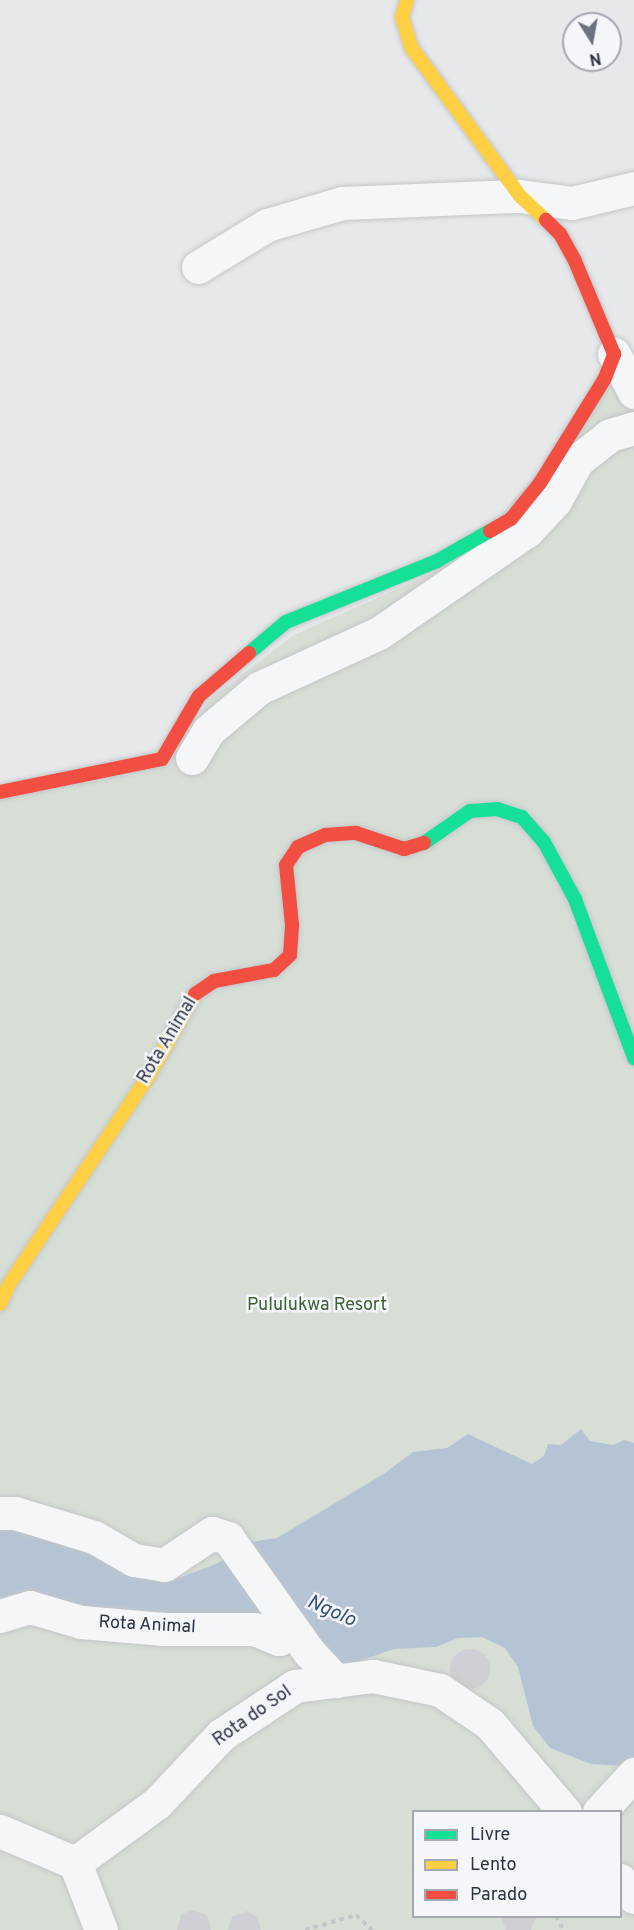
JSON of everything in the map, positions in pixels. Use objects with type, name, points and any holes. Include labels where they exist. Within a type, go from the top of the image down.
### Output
[{"type":"street","points":[[407,0],[402,17],[411,47],[520,196],[560,234],[574,259],[614,354],[634,392]]},
{"type":"street","points":[[198,267],[267,225],[342,203],[520,196],[572,203],[634,188]]},
{"type":"street","points":[[0,792],[162,759],[199,696],[286,622],[437,561],[511,519],[552,464],[605,378],[614,354]]},
{"type":"street","points":[[192,758],[208,731],[259,688],[379,633],[527,531],[555,501],[577,461],[610,435],[634,428]]},
{"type":"street","name":"Rota Animal","points":[[0,1304],[10,1283],[148,1077],[195,993],[214,981],[274,970],[290,955],[292,925],[286,865],[298,847],[325,835],[356,833],[404,849],[426,843],[470,811],[497,809],[522,817],[544,842],[575,899],[634,1058]]},
{"type":"street","points":[[0,1513],[15,1513],[94,1538],[134,1560],[164,1564],[212,1533],[228,1538],[290,1626],[336,1681]]},
{"type":"street","name":"Rota Animal","points":[[0,1616],[30,1607],[81,1622],[164,1629],[254,1629],[279,1638],[290,1626]]},
{"type":"street","name":"Rota do Sol","points":[[75,1863],[158,1803],[221,1735],[295,1686],[373,1676],[440,1690],[490,1724],[563,1810]]},
{"type":"street","points":[[0,1831],[75,1863],[101,1930]]},
{"type":"street","points":[[622,1881],[634,1897]]},
{"type":"path","points":[[306,1930],[356,1915],[372,1930]]},
{"type":"green space","name":"Pululukwa Resort","points":[[634,359],[634,1930],[0,1930],[0,800],[168,765],[210,699],[294,635],[462,560]]},
{"type":"water","name":"Ngolo","points":[[581,1429],[590,1441],[613,1445],[624,1440],[634,1443],[634,1771],[625,1766],[591,1764],[550,1748],[533,1726],[518,1667],[505,1648],[482,1637],[458,1638],[436,1647],[394,1649],[345,1666],[322,1668],[268,1604],[251,1618],[62,1611],[18,1593],[0,1598],[0,1523],[101,1558],[134,1576],[171,1581],[216,1564],[251,1542],[277,1538],[385,1473],[413,1452],[447,1448],[468,1434],[532,1464],[544,1456],[548,1444],[561,1445]]},
{"type":"building","points":[[470,1649],[478,1650],[484,1655],[489,1661],[489,1677],[484,1683],[478,1688],[470,1689],[462,1688],[456,1683],[451,1677],[450,1669],[451,1661],[456,1655],[462,1650]]},
{"type":"building","points":[[191,1910],[207,1915],[211,1930],[177,1930],[181,1915]]},
{"type":"building","points":[[247,1911],[257,1917],[261,1930],[228,1930],[232,1917]]},
{"type":"building","points":[[502,1918],[536,1918],[531,1930],[506,1930]]},
{"type":"traffic: fast","points":[[249,653],[286,622],[437,561],[490,531]]},
{"type":"traffic: fast","points":[[424,843],[470,811],[497,809],[522,817],[544,842],[575,899],[634,1058]]},
{"type":"traffic: slow","points":[[407,0],[402,17],[411,47],[520,196],[546,220]]},
{"type":"traffic: slow","points":[[0,1304],[10,1283],[148,1077],[195,994]]},
{"type":"traffic: jam","points":[[490,531],[511,519],[540,483],[605,378],[614,354],[574,259],[560,234],[546,220]]},
{"type":"traffic: jam","points":[[0,792],[162,759],[199,696],[249,653]]},
{"type":"traffic: jam","points":[[195,994],[214,981],[274,970],[290,955],[292,925],[286,865],[298,847],[325,835],[356,833],[404,849],[424,843]]}]
